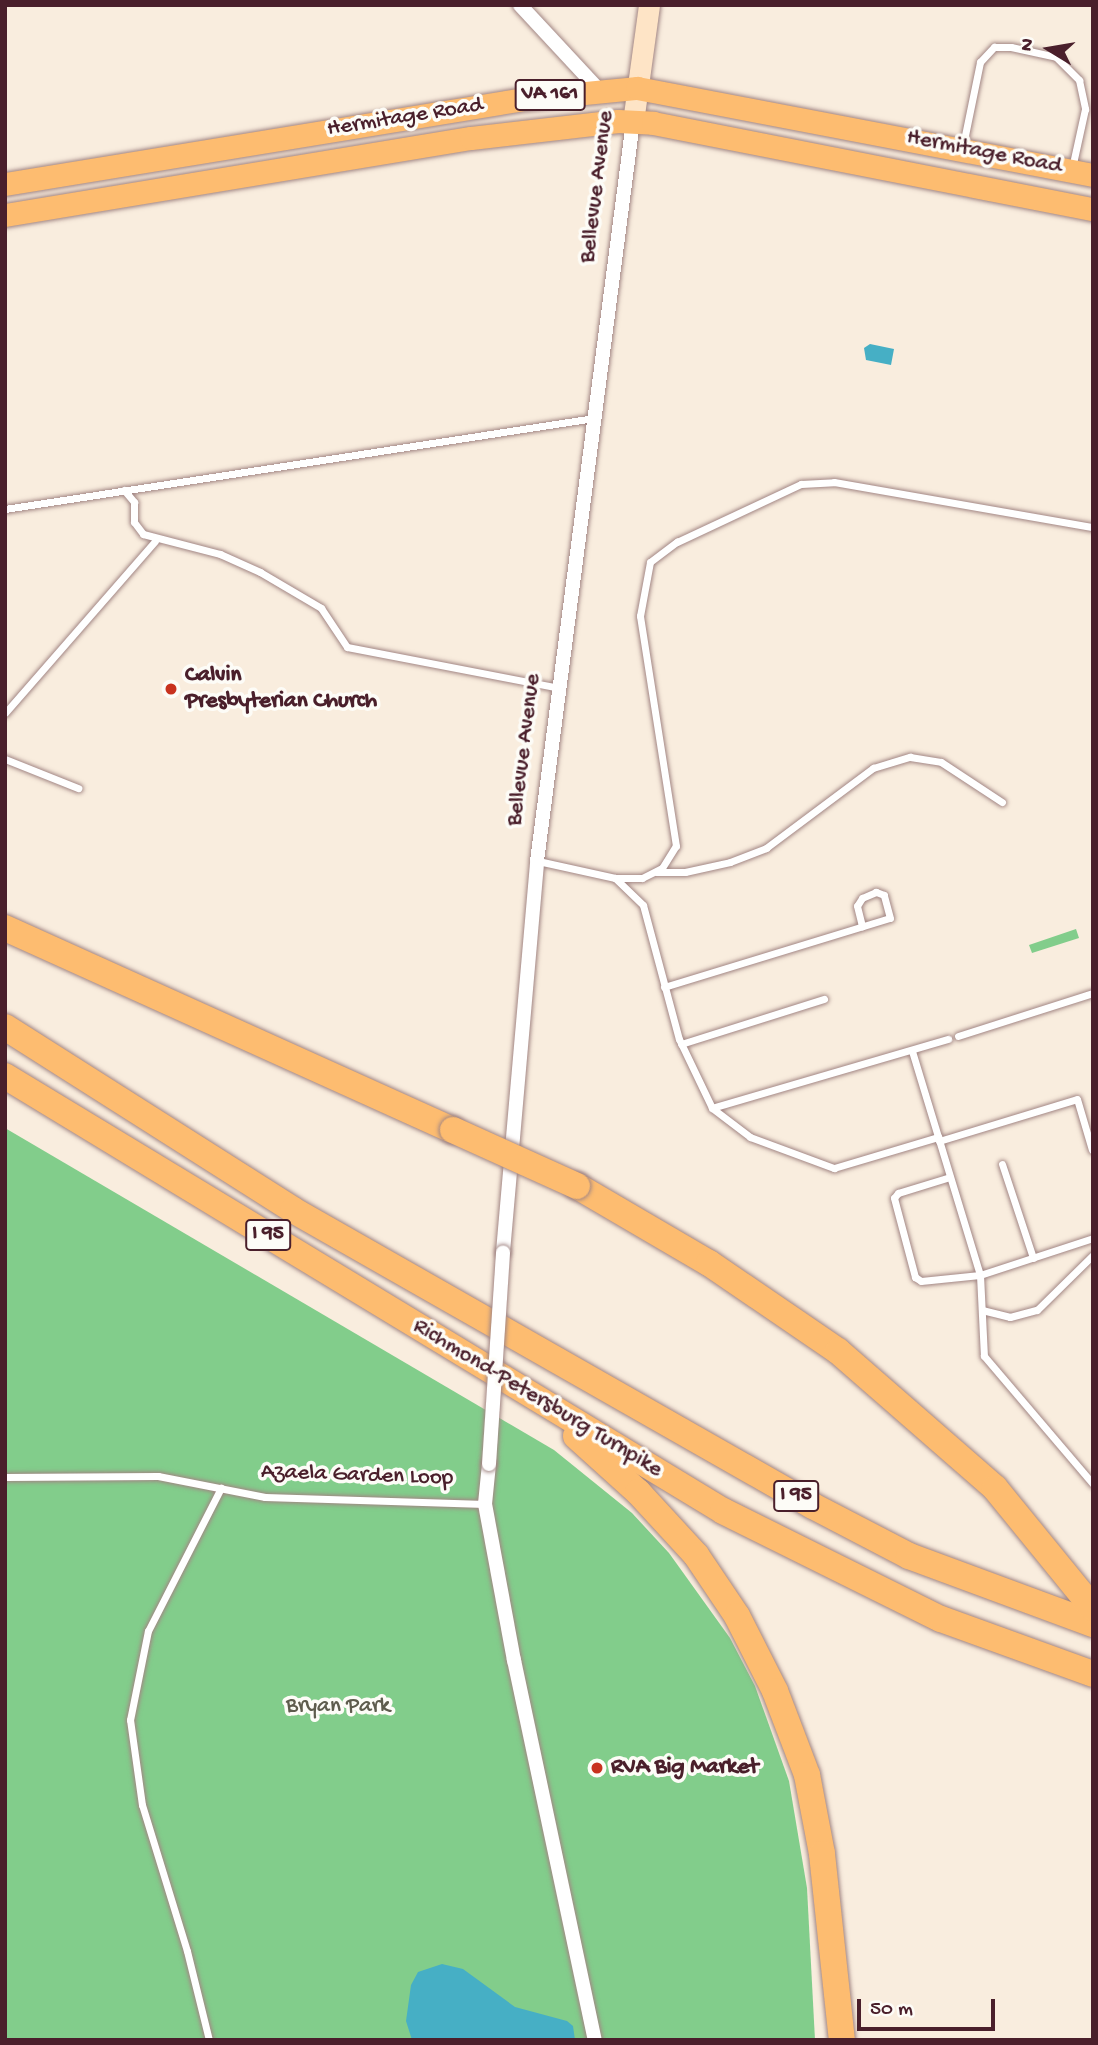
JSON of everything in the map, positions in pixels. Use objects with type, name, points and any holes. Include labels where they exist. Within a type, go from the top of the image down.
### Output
[{"type":"highway","points":[[5,928],[577,1186],[709,1263],[838,1351],[995,1488],[1093,1608]]},
{"type":"highway","name":"Richmond-Petersburg Turnpike","points":[[5,1027],[293,1210],[813,1506],[909,1556],[1093,1625]]},
{"type":"highway","name":"Richmond-Petersburg Turnpike","points":[[5,1076],[735,1517],[941,1619],[1093,1674]]},
{"type":"highway","points":[[531,1395],[638,1492],[696,1555],[737,1616],[775,1691],[807,1775],[822,1854],[841,2034]]},
{"type":"main road","name":"Hermitage Road","points":[[5,184],[598,89],[637,88],[1082,173]]},
{"type":"main road","name":"Hermitage Road","points":[[5,215],[524,130],[633,122],[1093,209]]},
{"type":"street","points":[[520,5],[598,89]]},
{"type":"street","name":"Bellevue Avenue","points":[[485,1504],[503,1252],[537,861],[649,5]]},
{"type":"street","points":[[485,1504],[514,1660],[595,2040]]},
{"type":"lane","points":[[962,149],[980,62],[994,47],[1011,47],[1056,57],[1079,80],[1085,109],[1082,173]]},
{"type":"lane","points":[[5,509],[595,418]]},
{"type":"lane","points":[[537,861],[615,878],[649,877],[676,846],[640,616],[650,562],[677,542],[730,514],[801,484],[834,482],[1093,527]]},
{"type":"lane","points":[[124,490],[134,502],[134,522],[155,541],[200,550],[260,572],[321,608],[347,647],[560,688]]},
{"type":"lane","points":[[5,713],[155,541]]},
{"type":"lane","points":[[656,872],[685,872],[730,863],[766,848],[873,768],[910,757],[941,762],[1002,802]]},
{"type":"lane","points":[[5,759],[78,788]]},
{"type":"lane","points":[[615,878],[643,905],[681,1044],[712,1108],[750,1137],[834,1168],[1077,1099],[1091,1150]]},
{"type":"lane","points":[[664,987],[890,918],[884,895],[876,892],[862,898],[857,906],[862,926]]},
{"type":"lane","points":[[958,1036],[1093,993]]},
{"type":"lane","points":[[681,1044],[824,999]]},
{"type":"lane","points":[[712,1108],[948,1039]]},
{"type":"lane","points":[[912,1051],[980,1275],[984,1356],[1093,1484]]},
{"type":"lane","points":[[1002,1164],[1032,1258]]},
{"type":"lane","points":[[950,1177],[898,1192],[892,1205],[915,1277],[928,1282],[980,1275],[1093,1238]]},
{"type":"lane","points":[[982,1310],[1010,1317],[1037,1310],[1093,1255]]},
{"type":"lane","name":"Azaela Garden Loop","points":[[5,1477],[158,1476],[265,1497],[485,1504]]},
{"type":"lane","points":[[209,2040],[187,1951],[142,1805],[130,1720],[148,1631],[221,1488]]},
{"type":"green space","points":[[1076,929],[1079,938],[1032,953],[1029,945]]},
{"type":"green space","name":"Bryan Park","points":[[5,1128],[554,1450],[632,1513],[669,1553],[730,1638],[755,1686],[789,1781],[807,1888],[815,2040],[5,2040]]},
{"type":"water","points":[[870,344],[894,349],[891,365],[866,360],[864,348]]},
{"type":"water","points":[[442,1964],[463,1969],[515,2007],[567,2021],[573,2026],[575,2040],[412,2040],[406,2021],[411,1985],[418,1972]]},
{"type":"place","name":"Calvin Presbyterian Church","points":[[171,689]]},
{"type":"place","name":"RVA Big Market","points":[[597,1768]]}]
